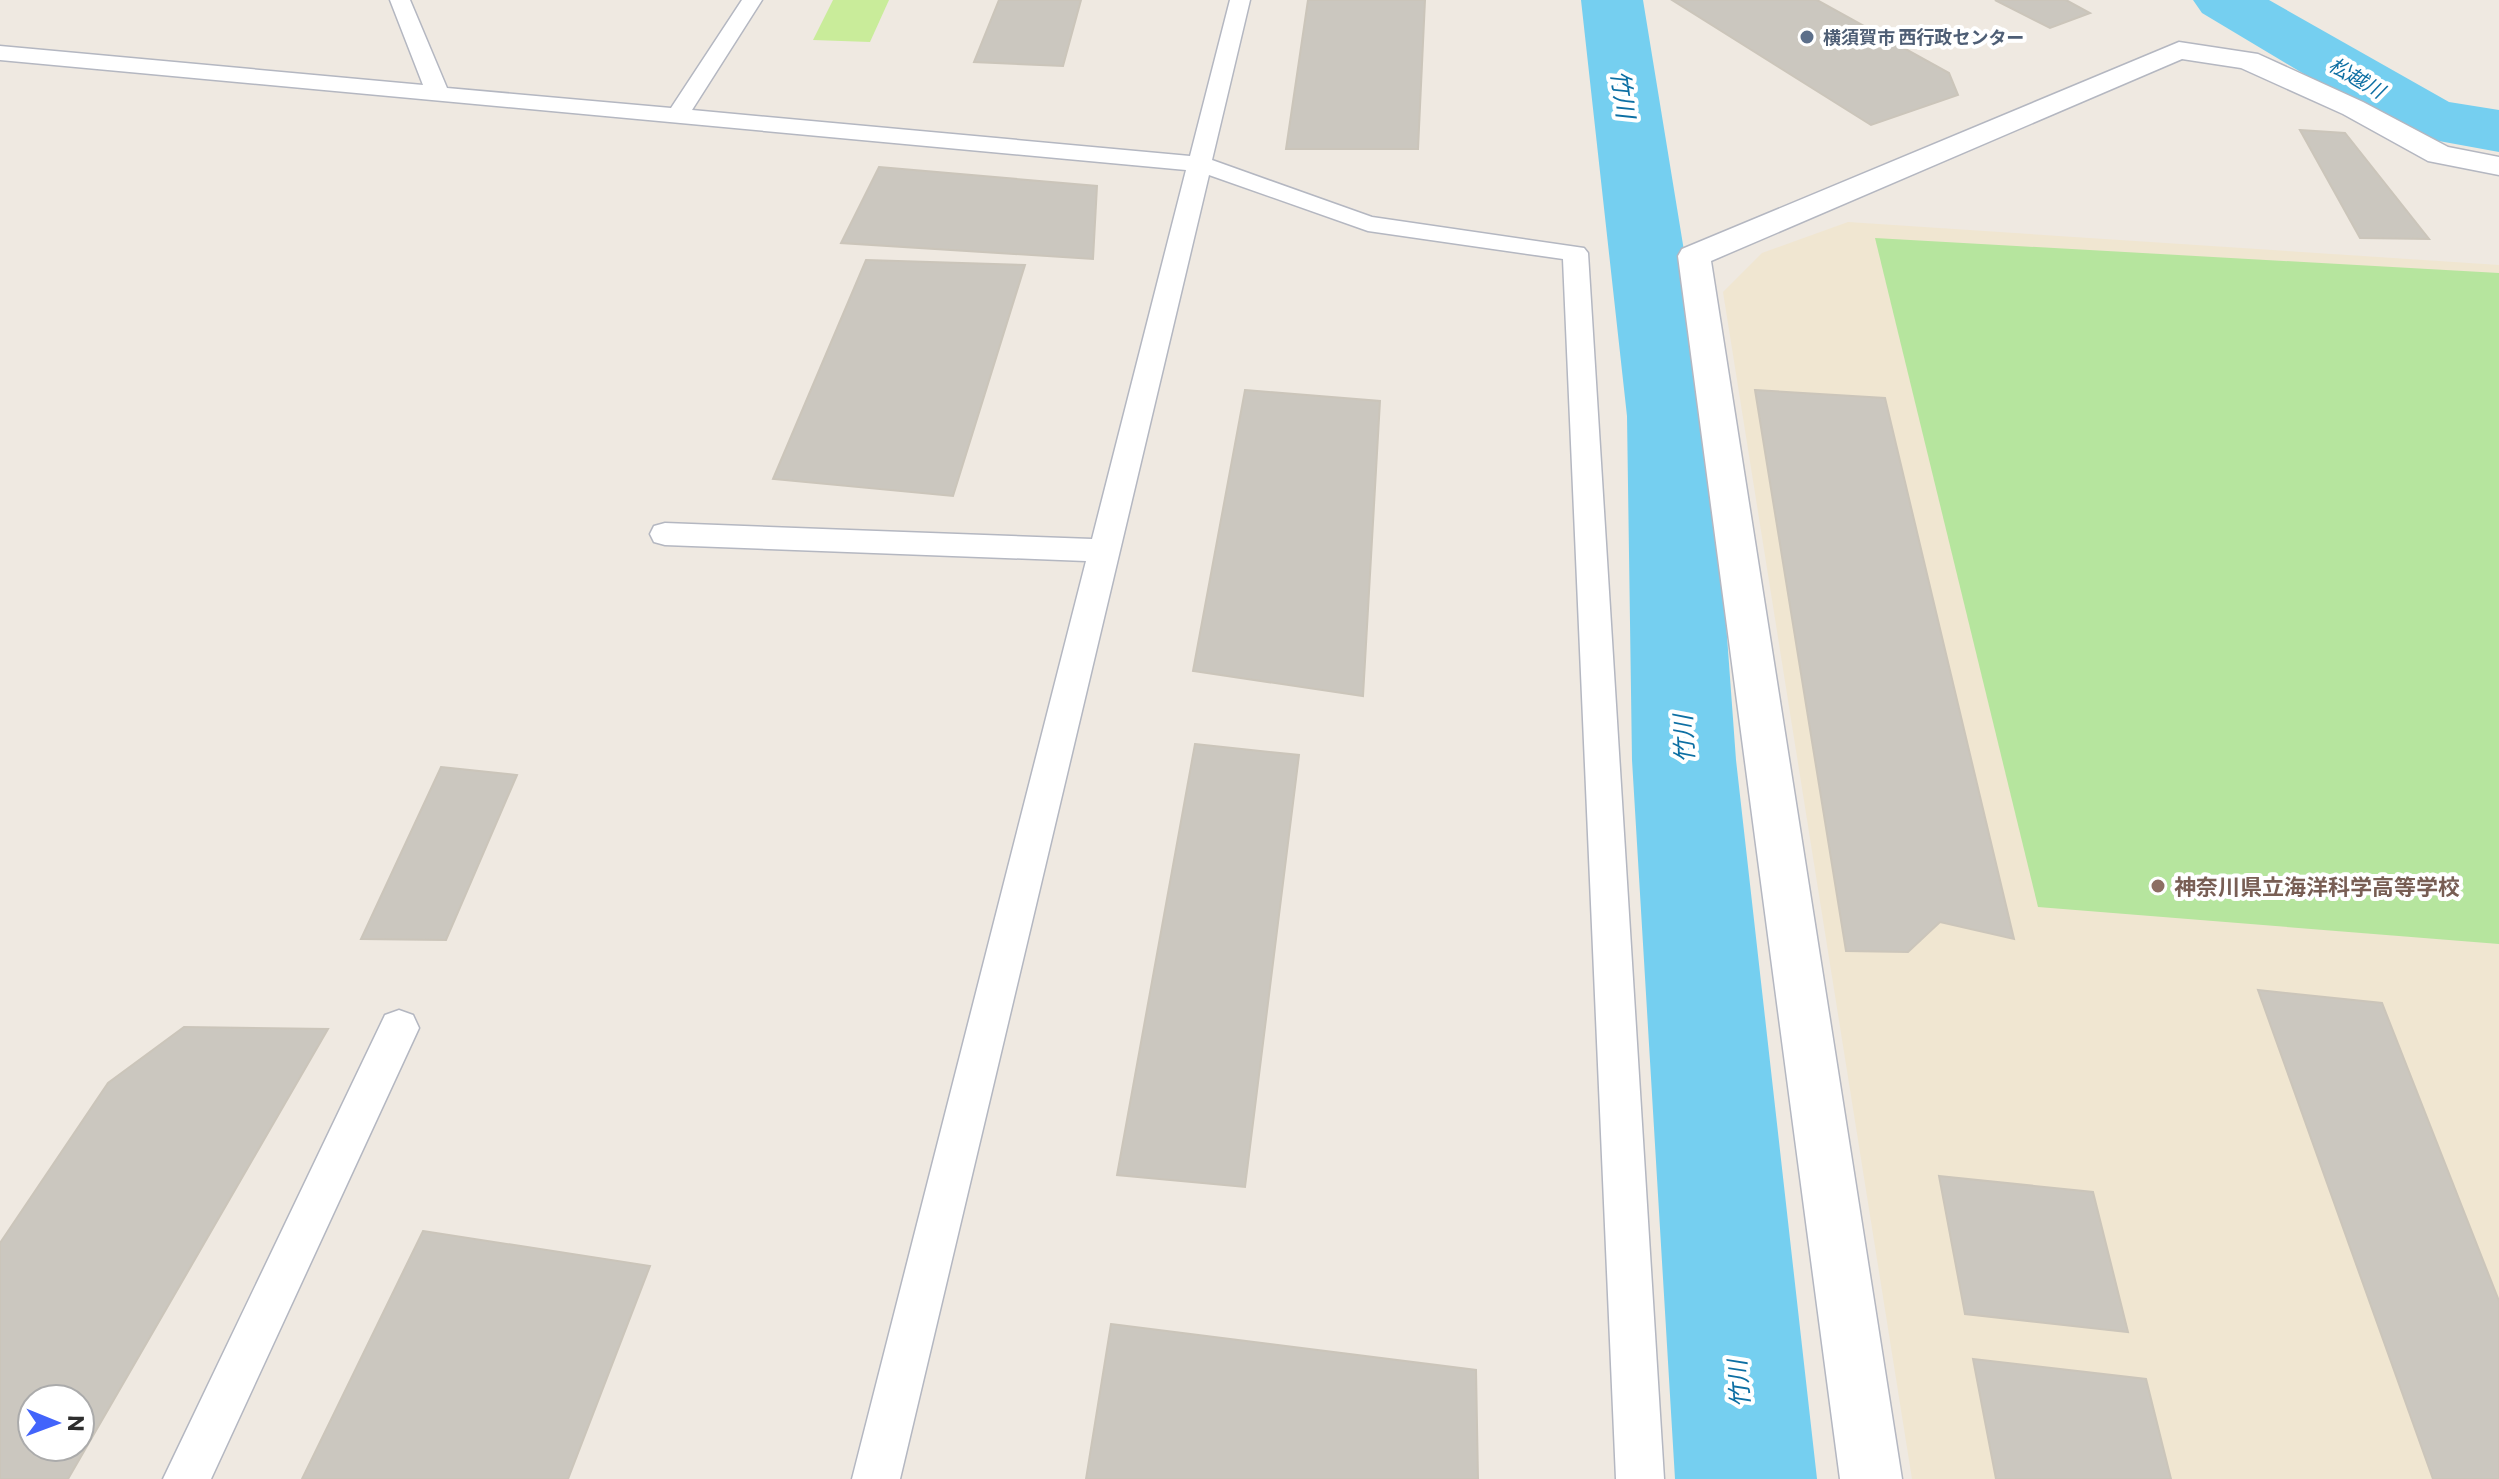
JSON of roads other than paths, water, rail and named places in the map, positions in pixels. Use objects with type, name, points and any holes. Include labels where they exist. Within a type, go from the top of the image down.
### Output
[{"type":"street","points":[[1871,1479],[1694,256],[2179,50],[2248,60],[2353,108],[2439,155],[2499,166]]},
{"type":"lane","points":[[400,0],[438,94]]},
{"type":"lane","points":[[677,116],[752,0]]},
{"type":"lane","points":[[876,1479],[1240,0]]},
{"type":"lane","points":[[0,53],[1200,164],[1368,224],[1575,253],[1640,1479]]},
{"type":"lane","points":[[665,534],[1105,551]]},
{"type":"lane","points":[[187,1479],[399,1028]]},
{"type":"waterway","name":"竹川","points":[[1612,0],[1669,416],[1684,760],[1746,1479]]},
{"type":"waterway","name":"松越川","points":[[2224,0],[2430,120],[2499,131]]},
{"type":"place","name":"横須賀市 西行政センター","points":[[1807,37]]},
{"type":"place","name":"神奈川県立海洋科学高等学校","points":[[2158,886]]}]
